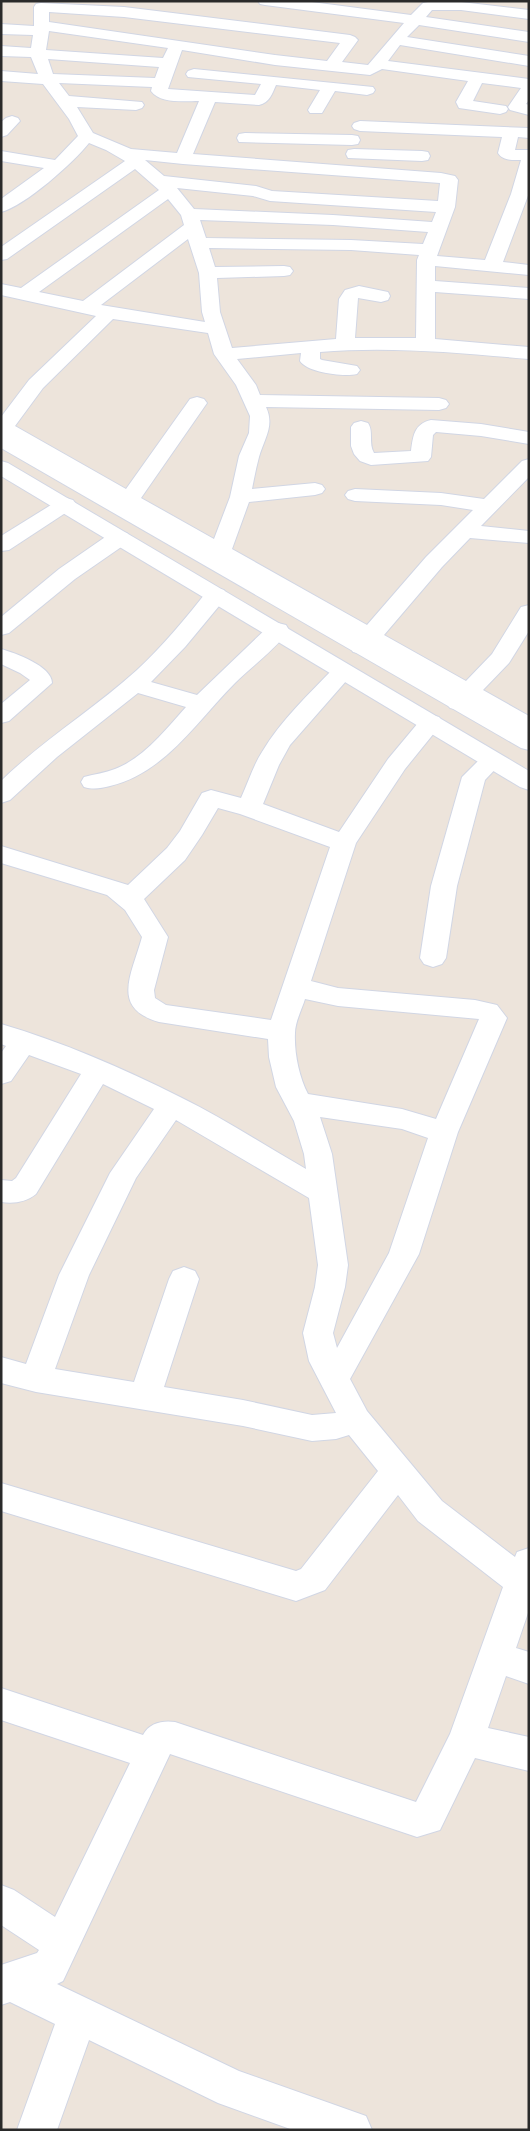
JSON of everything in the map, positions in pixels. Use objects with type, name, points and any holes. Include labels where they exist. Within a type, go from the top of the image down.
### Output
[{"type":"street","points":[[265,1],[331,5],[369,14],[529,37]]},
{"type":"street","points":[[219,557],[240,497],[249,456],[259,433],[260,416],[252,402],[246,385],[224,354],[211,312],[208,273],[194,228],[164,186],[131,157],[112,146],[86,136],[77,118],[48,79],[38,53],[41,29],[41,4],[128,6],[350,40]]},
{"type":"street","points":[[1,30],[41,29],[370,70],[378,64],[396,40],[428,6],[457,4],[529,15]]},
{"type":"street","points":[[331,66],[369,14]]},
{"type":"street","points":[[396,40],[529,61]]},
{"type":"street","points":[[177,45],[168,63],[159,91],[164,94],[209,97],[252,119],[356,133],[529,133]]},
{"type":"street","points":[[1,51],[168,63]]},
{"type":"street","points":[[378,64],[478,76],[529,86],[516,107],[529,110]]},
{"type":"street","points":[[194,74],[367,90]]},
{"type":"street","points":[[1,76],[161,83]]},
{"type":"street","points":[[478,76],[464,102],[465,105],[500,109]]},
{"type":"street","points":[[242,163],[252,119],[271,80]]},
{"type":"street","points":[[316,110],[330,86]]},
{"type":"street","points":[[183,159],[209,97]]},
{"type":"street","points":[[64,101],[136,105]]},
{"type":"street","points":[[511,133],[506,153],[511,155],[529,154]]},
{"type":"street","points":[[1,207],[9,197],[57,165],[80,145],[86,136]]},
{"type":"street","points":[[341,200],[345,171],[352,154],[422,156]]},
{"type":"street","points":[[1,156],[57,165]]},
{"type":"street","points":[[1,255],[131,157],[242,163],[446,179],[449,180],[446,207],[428,255],[424,305],[425,344]]},
{"type":"street","points":[[492,266],[522,206],[529,161]]},
{"type":"street","points":[[24,294],[164,186],[256,191],[270,196],[446,207]]},
{"type":"street","points":[[86,307],[194,228],[333,220],[439,228]]},
{"type":"street","points":[[194,228],[351,245],[529,270]]},
{"type":"street","points":[[208,273],[284,271]]},
{"type":"street","points":[[426,286],[529,294]]},
{"type":"street","points":[[1,289],[109,313],[216,329]]},
{"type":"street","points":[[345,344],[348,299],[351,294],[359,292],[382,296]]},
{"type":"street","points":[[109,313],[36,384],[2,431],[120,501],[464,697],[529,743]]},
{"type":"street","points":[[224,354],[345,344],[425,344],[529,352]]},
{"type":"street","points":[[311,346],[310,360],[317,365],[350,370]]},
{"type":"street","points":[[252,402],[439,404]]},
{"type":"street","points":[[120,501],[133,494],[197,404]]},
{"type":"street","points":[[361,428],[362,452],[365,457],[371,459],[421,457],[424,433],[431,426],[480,430],[529,438]]},
{"type":"street","points":[[366,641],[434,562],[529,465]]},
{"type":"street","points":[[1,467],[278,630],[344,672],[529,782]]},
{"type":"street","points":[[240,497],[315,488]]},
{"type":"street","points":[[355,495],[441,499],[487,506]]},
{"type":"street","points":[[1,545],[66,504]]},
{"type":"street","points":[[466,531],[529,537]]},
{"type":"street","points":[[1,628],[67,574],[119,538]]},
{"type":"street","points":[[1,796],[48,751],[134,684],[172,650],[216,595]]},
{"type":"street","points":[[464,697],[500,658],[529,612]]},
{"type":"street","points":[[93,782],[110,779],[132,771],[147,760],[232,672],[278,630]]},
{"type":"street","points":[[1,656],[28,668],[41,678],[41,683],[1,716]]},
{"type":"street","points":[[249,808],[263,771],[275,751],[306,710],[344,672]]},
{"type":"street","points":[[134,684],[201,704]]},
{"type":"street","points":[[464,697],[529,726]]},
{"type":"street","points":[[5,1983],[44,1972],[50,1968],[152,1754],[159,1740],[165,1737],[174,1738],[417,1820],[427,1818],[433,1811],[466,1740],[527,1569],[430,1512],[356,1420],[324,1361],[318,1333],[330,1287],[333,1265],[318,1154],[308,1121],[290,1087],[283,1057],[281,1031],[344,843],[396,764],[431,722]]},
{"type":"street","points":[[433,958],[444,886],[474,777],[492,760]]},
{"type":"street","points":[[130,898],[176,854],[190,835],[211,798],[249,808],[344,843]]},
{"type":"street","points":[[1,854],[116,889],[130,898],[140,910],[155,938],[141,990],[142,1002],[148,1008],[159,1012],[281,1031]]},
{"type":"street","points":[[295,988],[338,997],[423,1003],[488,1012],[494,1018],[444,1132],[404,1254],[347,1358],[339,1370],[332,1375]]},
{"type":"street","points":[[1,1074],[13,1038],[98,1070],[172,1105],[322,1192]]},
{"type":"street","points":[[1,1192],[20,1192],[26,1186],[98,1070]]},
{"type":"street","points":[[298,1102],[402,1119],[444,1132]]},
{"type":"street","points":[[36,1379],[74,1275],[124,1173],[172,1105]]},
{"type":"street","points":[[145,1397],[184,1278]]},
{"type":"street","points":[[1,1370],[36,1379],[243,1413],[312,1428],[336,1426],[356,1420]]},
{"type":"street","points":[[1,1497],[296,1586],[313,1580],[397,1471]]},
{"type":"street","points":[[495,1657],[529,1668]]},
{"type":"street","points":[[1,1704],[152,1754]]},
{"type":"street","points":[[466,1740],[529,1754]]},
{"type":"street","points":[[1,1903],[62,1943]]},
{"type":"street","points":[[5,1983],[78,2015],[300,2122],[352,2130]]},
{"type":"street","points":[[37,2130],[78,2015]]}]
